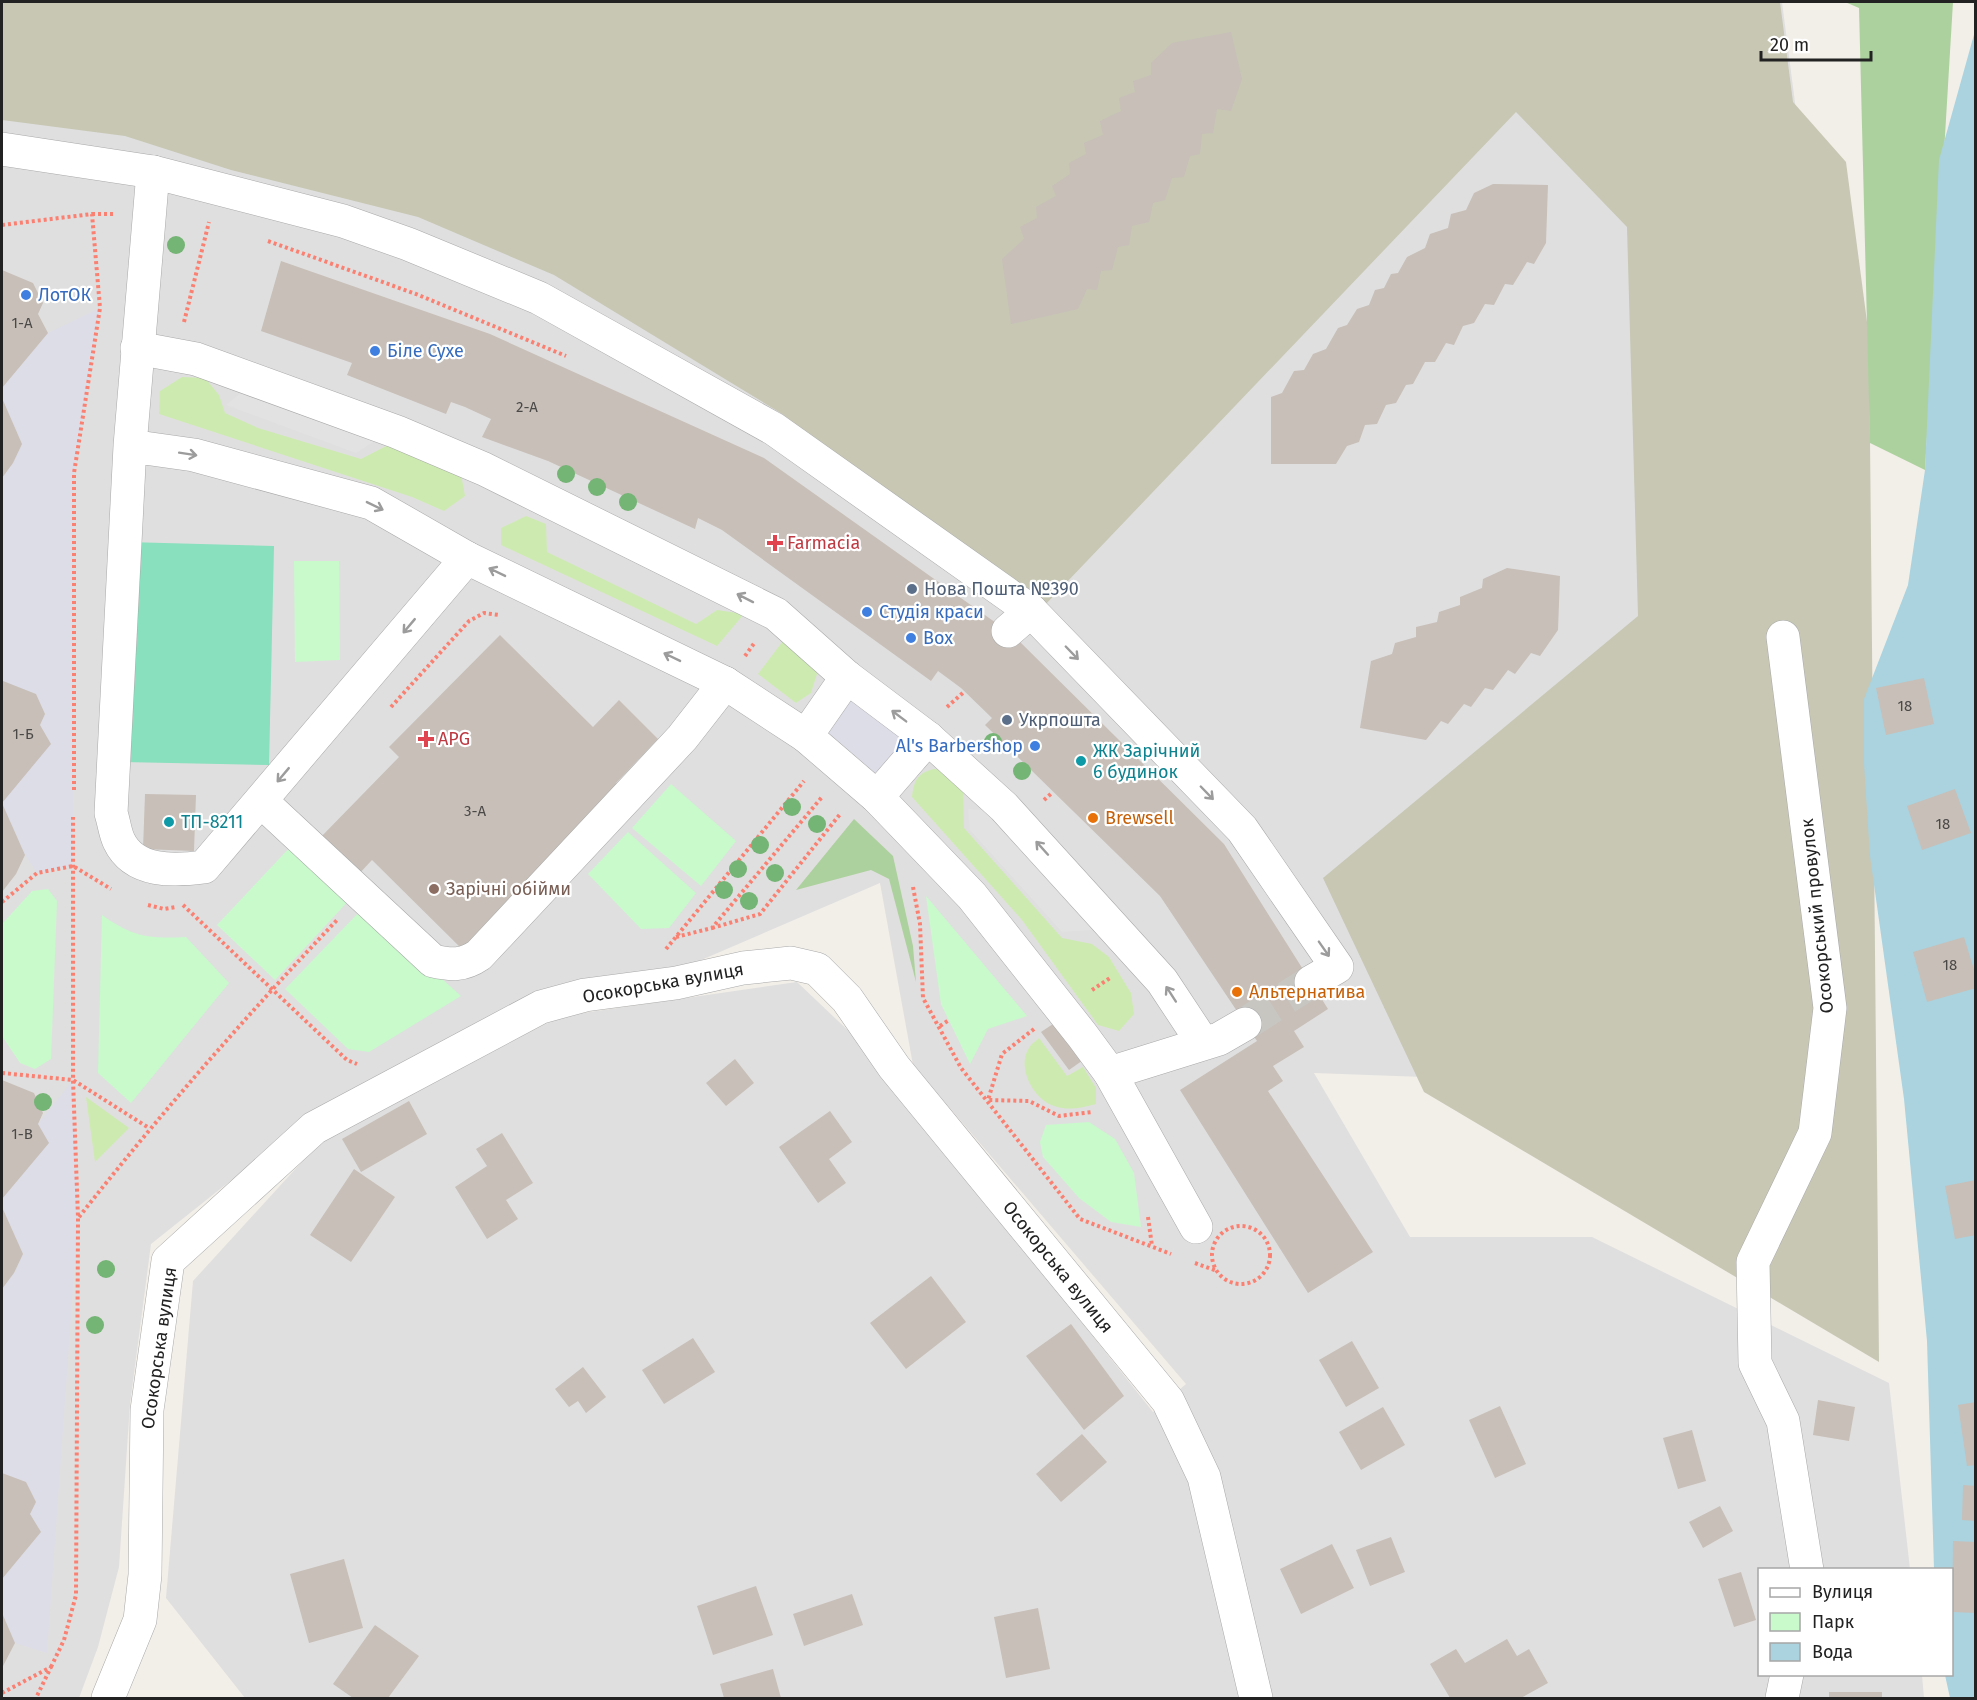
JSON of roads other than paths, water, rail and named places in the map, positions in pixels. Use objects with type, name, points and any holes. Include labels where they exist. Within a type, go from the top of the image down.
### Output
[{"type":"street","points":[[2,149],[153,172],[343,221],[408,244],[539,298],[774,429],[1019,621],[1242,829],[1336,967],[1311,982]]},
{"type":"street","points":[[153,172],[130,446],[111,813],[120,843],[140,864],[176,871],[204,867],[467,558]]},
{"type":"street","points":[[137,348],[196,359],[397,432],[484,469],[776,614],[847,677],[928,738],[1004,807],[1162,981],[1203,1043]]},
{"type":"street","points":[[130,446],[195,455],[371,503],[467,558],[725,683],[806,736],[876,797],[972,896],[1063,1010],[1110,1073],[1196,1227]]},
{"type":"street","name":"Осокорський провулок","points":[[1783,637],[1830,1008],[1815,1133],[1753,1262],[1755,1363],[1783,1421],[1807,1568]]},
{"type":"street","points":[[806,736],[847,677]]},
{"type":"street","points":[[261,801],[433,961],[452,965],[468,963],[479,955],[682,738],[725,683]]},
{"type":"street","points":[[876,797],[928,738]]},
{"type":"street","name":"Осокорська вулиця","points":[[108,1698],[140,1620],[145,1575],[147,1410],[168,1261],[314,1128],[541,1007],[585,995],[676,983],[743,968],[791,963],[817,969],[847,999],[894,1067],[1168,1401],[1204,1477],[1256,1698]]},
{"type":"street","points":[[1110,1073],[1219,1039],[1245,1024]]},
{"type":"street","points":[[1782,1698],[1787,1676]]},
{"type":"water","points":[[1975,31],[1975,1698],[1950,1698],[1945,1676],[1953,1676],[1953,1568],[1934,1568],[1927,1341],[1904,1099],[1870,856],[1864,764],[1864,699],[1908,585],[1925,470],[1939,160]]},
{"type":"tunnel","points":[[1245,1024],[1311,982]]},
{"type":"place","name":"ЛотОК","points":[[26,295]]},
{"type":"place","name":"Біле Сухе","points":[[375,351]]},
{"type":"place","name":"Farmacia","points":[[775,543]]},
{"type":"place","name":"Нова Пошта №390","points":[[912,589]]},
{"type":"place","name":"Студія краси","points":[[867,612]]},
{"type":"place","name":"Box","points":[[911,638]]},
{"type":"place","name":"Укрпошта","points":[[1007,720]]},
{"type":"place","name":"APG","points":[[426,739]]},
{"type":"place","name":"Al's Barbershop","points":[[1035,746]]},
{"type":"place","name":"ЖК Зарічний 6 будинок","points":[[1081,761]]},
{"type":"place","name":"Brewsell","points":[[1093,818]]},
{"type":"place","name":"ТП-8211","points":[[169,822]]},
{"type":"place","name":"Зарічні обійми","points":[[434,889]]},
{"type":"place","name":"Альтернатива","points":[[1237,992]]}]
